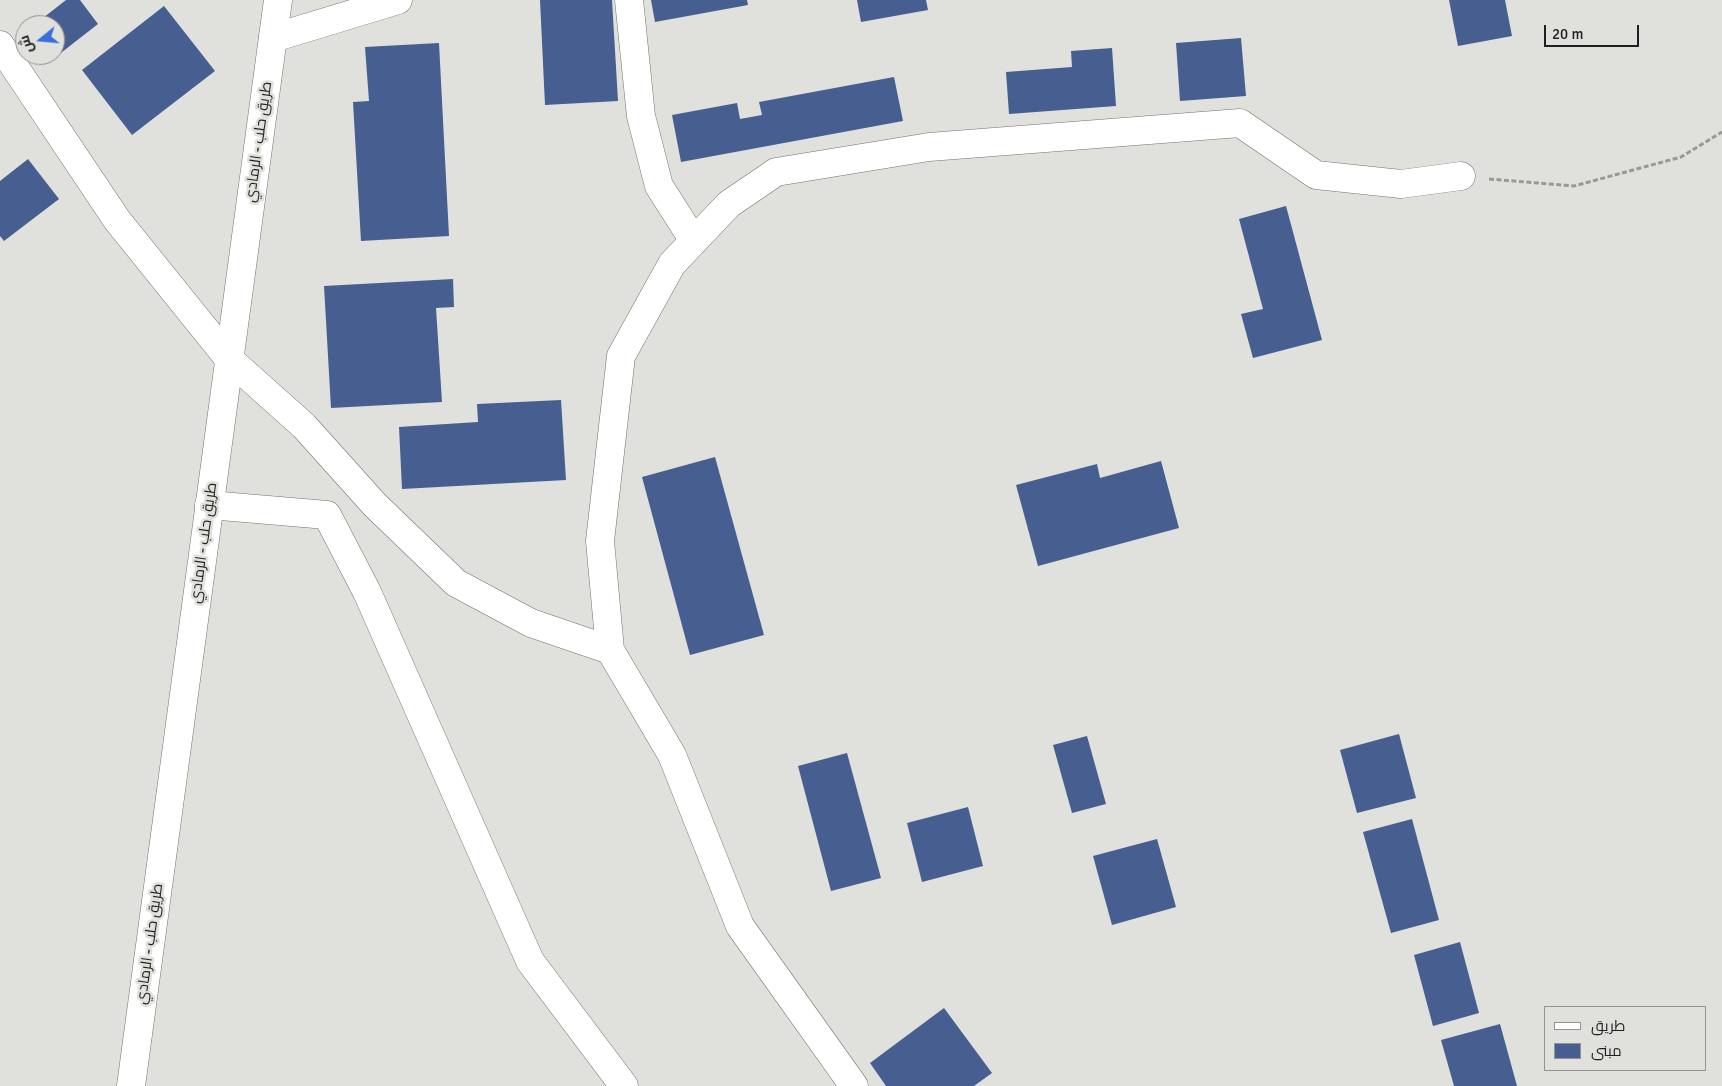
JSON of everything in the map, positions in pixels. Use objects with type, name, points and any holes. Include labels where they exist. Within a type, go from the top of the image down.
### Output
[{"type":"main road","name":"طريق حلب - الرمادي","points":[[131,1086],[278,0]]},
{"type":"main road","points":[[273,38],[398,0]]},
{"type":"main road","points":[[629,0],[641,116],[659,186],[694,241]]},
{"type":"main road","points":[[0,46],[117,220],[229,359],[304,426],[375,505],[456,583],[531,623],[610,650]]},
{"type":"main road","points":[[854,1086],[740,926],[672,754],[610,650],[600,541],[621,356],[672,264],[729,204],[776,172],[929,147],[1240,123],[1316,175],[1401,184],[1461,176]]},
{"type":"main road","points":[[209,505],[327,515],[367,592],[530,961],[624,1086]]},
{"type":"path","points":[[1461,176],[1574,186],[1681,157],[1722,132]]},
{"type":"building","points":[[66,0],[80,0],[98,24],[65,50],[65,15],[47,15]]},
{"type":"building","points":[[540,0],[612,0],[618,101],[545,105]]},
{"type":"building","points":[[651,0],[747,0],[748,5],[655,22]]},
{"type":"building","points":[[857,0],[926,0],[928,10],[861,22]]},
{"type":"building","points":[[1449,0],[1505,0],[1512,36],[1458,46]]},
{"type":"building","points":[[164,6],[215,71],[132,135],[82,70]]},
{"type":"building","points":[[1241,38],[1246,96],[1180,101],[1176,43]]},
{"type":"building","points":[[439,43],[449,236],[361,241],[353,102],[369,101],[365,47]]},
{"type":"building","points":[[1112,48],[1116,106],[1009,114],[1006,72],[1072,67],[1071,51]]},
{"type":"building","points":[[894,77],[903,121],[681,162],[672,115],[737,103],[740,119],[762,115],[759,102]]},
{"type":"building","points":[[28,159],[59,199],[4,241],[0,236],[0,181]]},
{"type":"building","points":[[1286,206],[1322,340],[1253,358],[1241,314],[1263,309],[1239,219]]},
{"type":"building","points":[[453,279],[454,307],[436,308],[442,402],[331,408],[324,286]]},
{"type":"building","points":[[561,400],[566,480],[402,489],[399,427],[478,422],[477,404]]},
{"type":"building","points":[[715,457],[764,635],[690,655],[642,477]]},
{"type":"building","points":[[1161,461],[1179,528],[1038,566],[1016,485],[1097,464],[1100,478]]},
{"type":"building","points":[[1399,734],[1416,798],[1357,813],[1340,750]]},
{"type":"building","points":[[1087,736],[1106,804],[1072,813],[1053,745]]},
{"type":"building","points":[[847,753],[881,878],[831,891],[798,766]]},
{"type":"building","points":[[968,807],[983,866],[922,882],[907,823]]},
{"type":"building","points":[[1412,819],[1439,920],[1391,933],[1363,832]]},
{"type":"building","points":[[1157,839],[1176,907],[1112,925],[1093,856]]},
{"type":"building","points":[[1460,942],[1479,1013],[1433,1026],[1414,955]]},
{"type":"building","points":[[944,1008],[992,1073],[974,1086],[886,1086],[870,1063]]},
{"type":"building","points":[[1500,1024],[1517,1086],[1454,1086],[1441,1040]]}]
